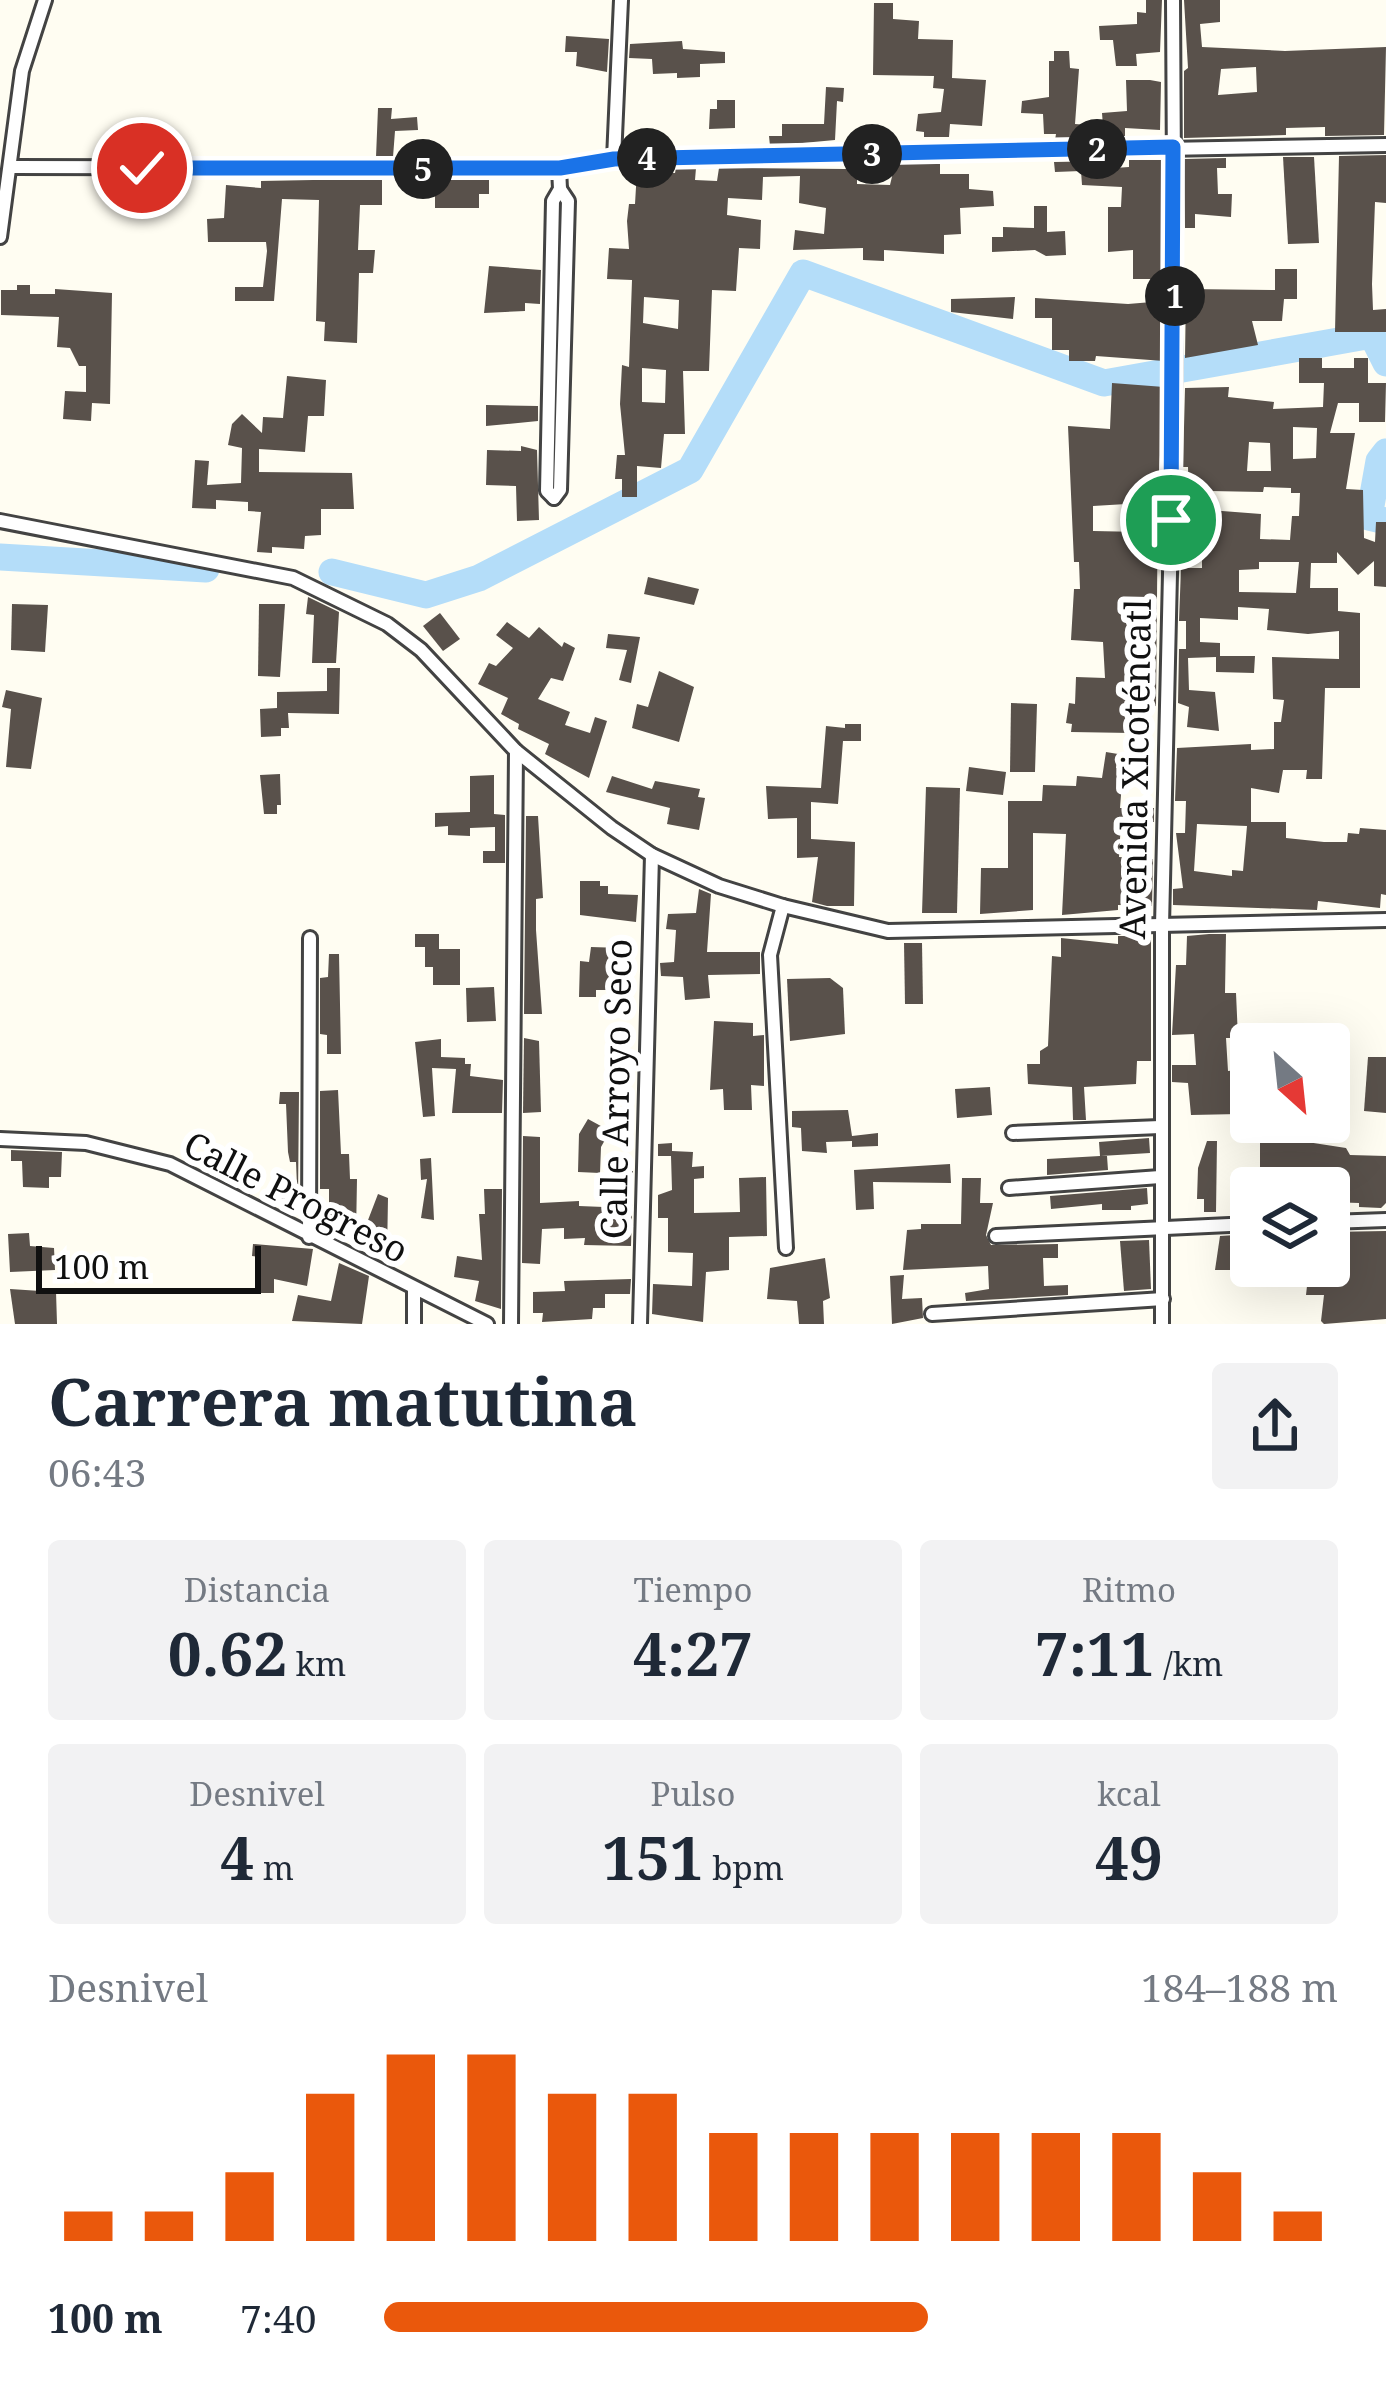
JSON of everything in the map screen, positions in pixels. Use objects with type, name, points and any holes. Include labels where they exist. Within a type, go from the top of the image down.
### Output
[{"type":"street","points":[[0,237],[22,71],[45,0]]},
{"type":"street","points":[[614,159],[621,0]]},
{"type":"street","name":"Avenida Xicoténcatl","points":[[1162,1324],[1162,926],[1175,353],[1174,0]]},
{"type":"street","points":[[12,167],[560,168],[614,159],[1386,145]]},
{"type":"street","points":[[560,168],[560,189],[553,201],[547,491],[554,498],[560,490],[568,201],[560,189]]},
{"type":"street","points":[[0,521],[293,578],[387,624],[421,650],[516,752],[652,855],[719,886],[783,906],[888,931],[1386,920]]},
{"type":"street","points":[[512,1324],[516,752]]},
{"type":"street","name":"Calle Arroyo Seco","points":[[640,1324],[652,855]]},
{"type":"street","points":[[783,906],[770,955],[786,1248]]},
{"type":"street","points":[[309,1237],[310,938]]},
{"type":"street","points":[[1013,1133],[1160,1126]]},
{"type":"street","name":"Calle Progreso","points":[[0,1138],[86,1143],[155,1160],[485,1323]]},
{"type":"street","points":[[1009,1188],[1160,1177]]},
{"type":"street","points":[[1350,1221],[1386,1220]]},
{"type":"street","points":[[996,1236],[1230,1225]]},
{"type":"street","points":[[414,1290],[414,1324]]},
{"type":"street","points":[[932,1314],[1162,1299]]},
{"type":"building","points":[[1146,0],[1162,0],[1160,52],[1136,54],[1137,66],[1116,66],[1113,40],[1100,40],[1099,26],[1137,24],[1137,12],[1146,13]]},
{"type":"building","points":[[1184,0],[1220,0],[1220,22],[1200,24],[1202,47],[1285,51],[1386,47],[1384,135],[1325,136],[1325,127],[1286,128],[1286,135],[1184,138],[1184,71],[1188,68]],"holes":[[[1256,67],[1257,92],[1218,95],[1221,69]]]},
{"type":"building","points":[[874,3],[893,3],[893,19],[919,21],[918,39],[953,40],[952,78],[986,80],[982,126],[950,124],[949,137],[924,137],[924,132],[916,131],[918,114],[941,112],[944,89],[933,88],[934,76],[873,75]]},
{"type":"building","points":[[566,36],[609,39],[607,72],[576,66],[577,52],[565,52]]},
{"type":"building","points":[[682,41],[683,49],[725,52],[725,63],[700,64],[700,77],[677,78],[677,73],[653,74],[652,59],[629,58],[630,44]]},
{"type":"building","points":[[1054,51],[1069,51],[1070,68],[1079,69],[1075,124],[1103,126],[1102,113],[1127,111],[1126,80],[1150,80],[1161,82],[1160,130],[1125,128],[1125,139],[1055,140],[1056,134],[1044,134],[1043,114],[1021,113],[1022,101],[1049,97],[1049,61],[1054,61]]},
{"type":"building","points":[[826,87],[844,88],[843,102],[837,101],[835,140],[770,146],[769,136],[782,136],[782,124],[824,124]]},
{"type":"building","points":[[717,100],[735,100],[735,128],[709,129],[710,109],[717,109]]},
{"type":"building","points":[[378,108],[392,108],[391,119],[417,117],[418,130],[395,131],[393,157],[376,157]]},
{"type":"building","points":[[1386,155],[1386,203],[1375,202],[1372,284],[1373,310],[1386,309],[1386,332],[1335,332],[1339,156]]},
{"type":"building","points":[[1283,157],[1314,157],[1319,243],[1288,244]]},
{"type":"building","points":[[1226,158],[1226,168],[1217,168],[1218,194],[1232,194],[1231,217],[1195,214],[1195,228],[1185,228],[1184,159]]},
{"type":"building","points":[[1129,160],[1163,160],[1164,275],[1156,274],[1156,279],[1133,279],[1133,250],[1108,252],[1108,207],[1121,207],[1122,187],[1082,185],[1081,171],[1055,172],[1054,162],[1100,161],[1100,169],[1129,167]]},
{"type":"building","points":[[895,164],[940,164],[940,174],[969,174],[969,189],[993,191],[994,206],[960,208],[961,234],[944,235],[944,254],[884,250],[884,261],[863,260],[863,248],[793,250],[795,230],[824,234],[826,208],[799,203],[800,176],[763,177],[762,200],[728,198],[727,215],[761,220],[760,249],[739,248],[736,291],[712,290],[709,371],[683,371],[685,434],[664,434],[661,468],[637,466],[637,497],[622,497],[622,479],[615,479],[617,455],[625,455],[620,404],[622,365],[629,367],[632,280],[607,279],[609,248],[629,249],[627,221],[629,204],[635,204],[637,170],[675,173],[676,168],[696,168],[695,180],[717,181],[719,168],[845,169],[857,165],[857,184],[890,185]],"holes":[[[644,297],[679,300],[678,329],[643,323]],[[642,368],[666,370],[665,403],[642,402]]]},
{"type":"building","points":[[489,178],[489,194],[479,194],[479,208],[435,208],[435,180]]},
{"type":"building","points":[[382,179],[382,205],[360,205],[358,250],[375,250],[373,273],[359,273],[357,343],[324,341],[325,322],[316,321],[319,200],[282,199],[274,301],[235,301],[235,287],[263,287],[267,251],[266,242],[208,242],[207,219],[224,218],[226,185],[261,188],[261,181]]},
{"type":"building","points":[[1034,206],[1047,206],[1047,232],[1065,231],[1066,255],[1046,256],[1035,250],[992,252],[992,237],[1003,237],[1003,227],[1034,228]]},
{"type":"building","points":[[489,266],[541,270],[540,304],[525,303],[525,311],[484,313]]},
{"type":"building","points":[[1275,269],[1297,269],[1297,299],[1284,299],[1282,321],[1252,321],[1258,345],[1185,358],[1186,289],[1275,290]]},
{"type":"building","points":[[17,285],[30,285],[30,294],[55,294],[55,289],[112,293],[110,404],[92,403],[91,421],[63,419],[65,391],[86,392],[86,366],[79,366],[70,348],[57,347],[59,317],[1,315],[1,290],[17,290]]},
{"type":"building","points":[[1015,297],[1013,319],[951,312],[951,299]]},
{"type":"building","points":[[1035,298],[1128,304],[1164,301],[1164,361],[1096,356],[1095,361],[1069,361],[1069,350],[1052,350],[1052,318],[1035,318]]},
{"type":"building","points":[[1299,358],[1322,358],[1322,368],[1354,368],[1354,358],[1368,358],[1368,383],[1386,383],[1385,422],[1359,422],[1359,403],[1338,403],[1330,433],[1355,433],[1346,489],[1363,490],[1364,538],[1375,542],[1376,522],[1386,522],[1386,587],[1374,586],[1374,561],[1358,575],[1337,552],[1337,563],[1311,563],[1310,588],[1338,588],[1338,611],[1360,613],[1360,688],[1325,688],[1322,779],[1306,779],[1307,770],[1283,770],[1279,793],[1251,788],[1251,822],[1286,822],[1286,838],[1324,842],[1347,842],[1348,833],[1359,834],[1360,828],[1386,830],[1386,895],[1381,894],[1380,908],[1318,901],[1317,910],[1173,905],[1173,889],[1183,888],[1176,833],[1185,833],[1186,801],[1175,801],[1177,748],[1251,744],[1251,750],[1274,749],[1274,722],[1281,722],[1284,700],[1273,699],[1272,657],[1339,659],[1339,631],[1267,630],[1269,609],[1238,607],[1238,620],[1200,618],[1200,642],[1220,643],[1220,656],[1255,656],[1254,673],[1216,672],[1216,657],[1188,658],[1189,690],[1215,692],[1219,731],[1187,727],[1189,707],[1178,703],[1179,649],[1186,649],[1186,621],[1179,621],[1181,568],[1202,568],[1202,544],[1181,545],[1182,509],[1189,509],[1188,467],[1183,467],[1185,388],[1229,387],[1228,397],[1274,402],[1273,409],[1323,407],[1324,383],[1299,383]],"holes":[[[1293,427],[1317,428],[1316,458],[1293,459]],[[1249,442],[1270,443],[1271,471],[1247,471]],[[1264,487],[1300,493],[1299,516],[1292,516],[1290,540],[1260,539],[1261,514],[1209,510],[1210,491],[1263,492]],[[1259,562],[1299,562],[1296,593],[1239,592],[1239,570],[1259,569]],[[1197,824],[1247,826],[1243,871],[1232,870],[1232,876],[1194,871]]]},
{"type":"building","points":[[287,376],[326,380],[324,416],[308,416],[305,452],[259,449],[259,472],[352,473],[354,509],[321,509],[321,535],[305,536],[304,549],[272,547],[272,553],[257,552],[261,512],[248,511],[248,502],[216,500],[216,509],[192,508],[195,460],[209,461],[207,485],[241,483],[242,448],[228,445],[232,424],[242,414],[262,433],[263,417],[283,418]]},
{"type":"building","points":[[1112,383],[1164,387],[1156,706],[1132,710],[1131,733],[1071,732],[1072,724],[1066,723],[1069,703],[1075,704],[1076,677],[1105,678],[1103,642],[1071,640],[1074,589],[1080,589],[1079,562],[1074,562],[1068,426],[1110,429]],"holes":[[[1143,503],[1141,532],[1093,531],[1093,506]]]},
{"type":"building","points":[[486,405],[538,406],[538,421],[486,426]]},
{"type":"building","points":[[521,446],[537,450],[539,520],[517,521],[516,486],[486,485],[487,450],[521,451]]},
{"type":"building","points":[[648,577],[699,589],[694,605],[644,594]]},
{"type":"building","points":[[308,597],[339,612],[336,663],[312,663],[314,615],[306,614]]},
{"type":"building","points":[[12,604],[48,605],[45,652],[11,650]]},
{"type":"building","points":[[259,604],[285,604],[280,677],[258,676]]},
{"type":"building","points":[[440,613],[460,639],[443,651],[423,626]]},
{"type":"building","points":[[507,622],[529,638],[539,627],[562,647],[564,642],[575,648],[563,681],[551,678],[538,699],[570,712],[565,725],[590,733],[595,717],[607,721],[589,778],[545,754],[549,744],[518,729],[519,724],[501,714],[508,698],[478,684],[489,663],[496,666],[513,648],[496,635]]},
{"type":"building","points":[[608,634],[640,637],[631,683],[619,680],[627,650],[606,648]]},
{"type":"building","points":[[327,668],[340,668],[339,714],[288,713],[289,728],[281,728],[281,736],[261,737],[260,709],[277,708],[277,692],[327,691]]},
{"type":"building","points":[[659,671],[694,687],[679,742],[632,728],[637,704],[648,707]]},
{"type":"building","points":[[6,690],[42,698],[31,769],[6,767],[11,709],[2,707]]},
{"type":"building","points":[[1011,703],[1037,704],[1035,772],[1010,772]]},
{"type":"building","points":[[845,724],[861,724],[861,741],[843,741],[838,804],[811,802],[811,839],[855,842],[854,906],[827,906],[812,902],[818,857],[797,858],[797,818],[768,819],[766,786],[821,788],[826,726],[845,728]]},
{"type":"building","points":[[1106,752],[1118,754],[1116,768],[1123,769],[1120,808],[1154,808],[1154,822],[1121,821],[1119,857],[1153,859],[1152,906],[1118,905],[1118,910],[1062,915],[1066,834],[1033,833],[1033,910],[980,914],[981,868],[1008,868],[1008,801],[1042,801],[1043,785],[1076,786],[1077,776],[1102,778]]},
{"type":"building","points":[[969,767],[1006,772],[1003,795],[966,791]]},
{"type":"building","points":[[280,774],[281,805],[277,805],[277,814],[264,814],[260,775]]},
{"type":"building","points":[[494,775],[494,814],[505,815],[505,863],[483,863],[483,851],[495,851],[495,827],[470,828],[470,836],[448,835],[448,826],[435,827],[435,813],[470,812],[470,776]]},
{"type":"building","points":[[612,776],[652,789],[655,781],[700,789],[698,797],[705,798],[699,830],[667,824],[670,808],[606,792]]},
{"type":"building","points":[[926,787],[960,788],[957,913],[922,913]]},
{"type":"building","points":[[526,816],[538,816],[543,898],[536,899],[536,930],[542,1014],[524,1014]]},
{"type":"building","points":[[580,881],[600,881],[600,886],[608,886],[608,894],[638,895],[636,922],[580,915]]},
{"type":"building","points":[[699,889],[711,894],[707,952],[760,952],[760,974],[708,975],[710,998],[685,1000],[683,977],[661,976],[660,963],[674,962],[676,930],[666,929],[668,914],[696,913]]},
{"type":"building","points":[[415,934],[439,934],[439,949],[460,949],[460,985],[433,985],[433,967],[425,967],[425,947],[415,947]]},
{"type":"building","points":[[1226,934],[1225,993],[1236,993],[1237,1023],[1230,1023],[1230,1038],[1226,1038],[1230,1114],[1191,1115],[1188,1083],[1172,1082],[1172,1065],[1196,1065],[1194,1034],[1172,1035],[1176,965],[1186,965],[1187,936]]},
{"type":"building","points":[[1118,936],[1151,936],[1151,1061],[1137,1061],[1136,1084],[1084,1087],[1086,1120],[1073,1120],[1072,1087],[1028,1084],[1027,1064],[1040,1064],[1040,1051],[1048,1046],[1052,956],[1061,957],[1061,938],[1118,944]]},
{"type":"building","points":[[904,943],[922,943],[923,1004],[905,1004]]},
{"type":"building","points":[[591,947],[622,948],[621,981],[614,980],[614,990],[596,990],[596,997],[579,997],[580,961],[589,962]]},
{"type":"building","points":[[329,954],[339,954],[341,1054],[327,1054],[327,1035],[320,1034],[320,978],[328,977]]},
{"type":"building","points":[[830,978],[843,988],[845,1034],[790,1041],[787,979]]},
{"type":"building","points":[[494,987],[496,1021],[467,1022],[466,988]]},
{"type":"building","points":[[714,1021],[753,1023],[753,1036],[764,1035],[764,1086],[751,1085],[752,1110],[724,1110],[723,1089],[710,1090]]},
{"type":"building","points":[[524,1038],[539,1041],[541,1112],[523,1113]]},
{"type":"building","points":[[441,1039],[441,1057],[465,1058],[465,1064],[471,1064],[470,1076],[503,1080],[502,1113],[452,1113],[456,1069],[432,1068],[435,1116],[423,1117],[415,1042]]},
{"type":"building","points":[[1368,1057],[1386,1057],[1386,1113],[1364,1111]]},
{"type":"building","points":[[990,1087],[992,1115],[957,1118],[955,1089]]},
{"type":"building","points":[[338,1090],[341,1154],[349,1154],[350,1179],[357,1179],[356,1235],[336,1234],[336,1228],[329,1228],[329,1189],[320,1189],[320,1091]]},
{"type":"building","points":[[280,1092],[299,1092],[298,1199],[278,1199],[278,1186],[297,1186],[296,1162],[290,1162],[288,1152],[286,1104],[279,1104]]},
{"type":"building","points":[[848,1110],[852,1136],[878,1133],[878,1146],[826,1142],[827,1153],[802,1151],[801,1128],[792,1127],[792,1111]]},
{"type":"building","points":[[588,1119],[610,1131],[601,1147],[600,1173],[578,1172],[579,1134]]},
{"type":"building","points":[[523,1136],[540,1137],[540,1203],[579,1201],[579,1206],[604,1207],[605,1170],[633,1171],[631,1246],[584,1245],[585,1238],[564,1239],[564,1228],[542,1229],[540,1264],[522,1263]]},
{"type":"building","points":[[1149,1138],[1150,1153],[1101,1156],[1107,1156],[1108,1170],[1047,1175],[1047,1159],[1100,1156],[1099,1142]]},
{"type":"building","points":[[1207,1141],[1217,1141],[1216,1212],[1204,1212],[1204,1199],[1197,1199],[1198,1168]]},
{"type":"building","points":[[672,1143],[672,1151],[693,1152],[692,1167],[704,1166],[704,1178],[694,1179],[694,1213],[740,1212],[739,1178],[766,1177],[767,1236],[729,1237],[729,1270],[706,1272],[703,1322],[652,1314],[653,1284],[692,1286],[693,1253],[668,1252],[668,1218],[658,1218],[658,1195],[672,1190],[671,1156],[658,1156],[658,1144]]},
{"type":"building","points":[[1260,1143],[1314,1143],[1346,1148],[1350,1155],[1386,1156],[1386,1203],[1381,1208],[1350,1203],[1350,1167],[1260,1167]]},
{"type":"building","points":[[11,1150],[62,1152],[61,1177],[49,1177],[49,1188],[23,1187],[22,1161],[11,1161]]},
{"type":"building","points":[[431,1158],[434,1220],[421,1218],[427,1179],[421,1180],[420,1159]]},
{"type":"building","points":[[950,1164],[951,1183],[873,1182],[874,1209],[856,1210],[854,1170]]},
{"type":"building","points":[[962,1178],[981,1178],[980,1203],[993,1203],[986,1235],[991,1245],[1058,1244],[1058,1258],[1043,1258],[1044,1286],[1068,1285],[1068,1295],[966,1301],[965,1293],[989,1289],[988,1266],[903,1270],[907,1230],[921,1229],[921,1224],[961,1224]]},
{"type":"building","points":[[1147,1188],[1148,1204],[1131,1206],[1131,1210],[1102,1210],[1102,1204],[1051,1209],[1050,1196]]},
{"type":"building","points":[[484,1189],[502,1189],[501,1309],[475,1301],[479,1281],[454,1277],[457,1256],[482,1260],[479,1214],[485,1214]]},
{"type":"building","points":[[378,1194],[388,1198],[387,1254],[375,1254],[376,1244],[360,1241]]},
{"type":"building","points":[[1386,1231],[1386,1319],[1324,1324],[1324,1295],[1306,1295],[1307,1287],[1350,1287],[1350,1232]]},
{"type":"building","points":[[29,1233],[30,1246],[54,1248],[55,1270],[10,1272],[8,1234]]},
{"type":"building","points":[[1230,1235],[1230,1270],[1215,1270],[1220,1236]]},
{"type":"building","points":[[1149,1240],[1151,1289],[1124,1291],[1120,1241]]},
{"type":"building","points":[[253,1244],[313,1249],[307,1286],[274,1279],[274,1293],[259,1293],[259,1257],[252,1256]]},
{"type":"building","points":[[825,1258],[830,1298],[823,1301],[824,1324],[799,1324],[797,1301],[767,1299],[770,1268]]},
{"type":"building","points":[[339,1263],[369,1276],[362,1324],[292,1321],[298,1295],[331,1301]]},
{"type":"building","points":[[904,1275],[902,1299],[922,1298],[923,1318],[892,1324],[890,1276]]},
{"type":"building","points":[[631,1279],[630,1294],[605,1294],[605,1308],[593,1308],[592,1319],[542,1322],[543,1313],[533,1313],[533,1292],[565,1291],[564,1281]]},
{"type":"building","points":[[10,1289],[56,1292],[57,1324],[15,1324]]},
{"type":"waterway","points":[[332,572],[426,595],[479,578],[690,470],[803,273],[1104,383],[1372,335],[1386,363]]},
{"type":"waterway","points":[[1386,452],[1379,461],[1369,517],[1386,521]]},
{"type":"waterway","points":[[0,557],[206,569]]},
{"type":"route","points":[[142,168],[560,168],[614,159],[1173,147],[1171,520]]}]
